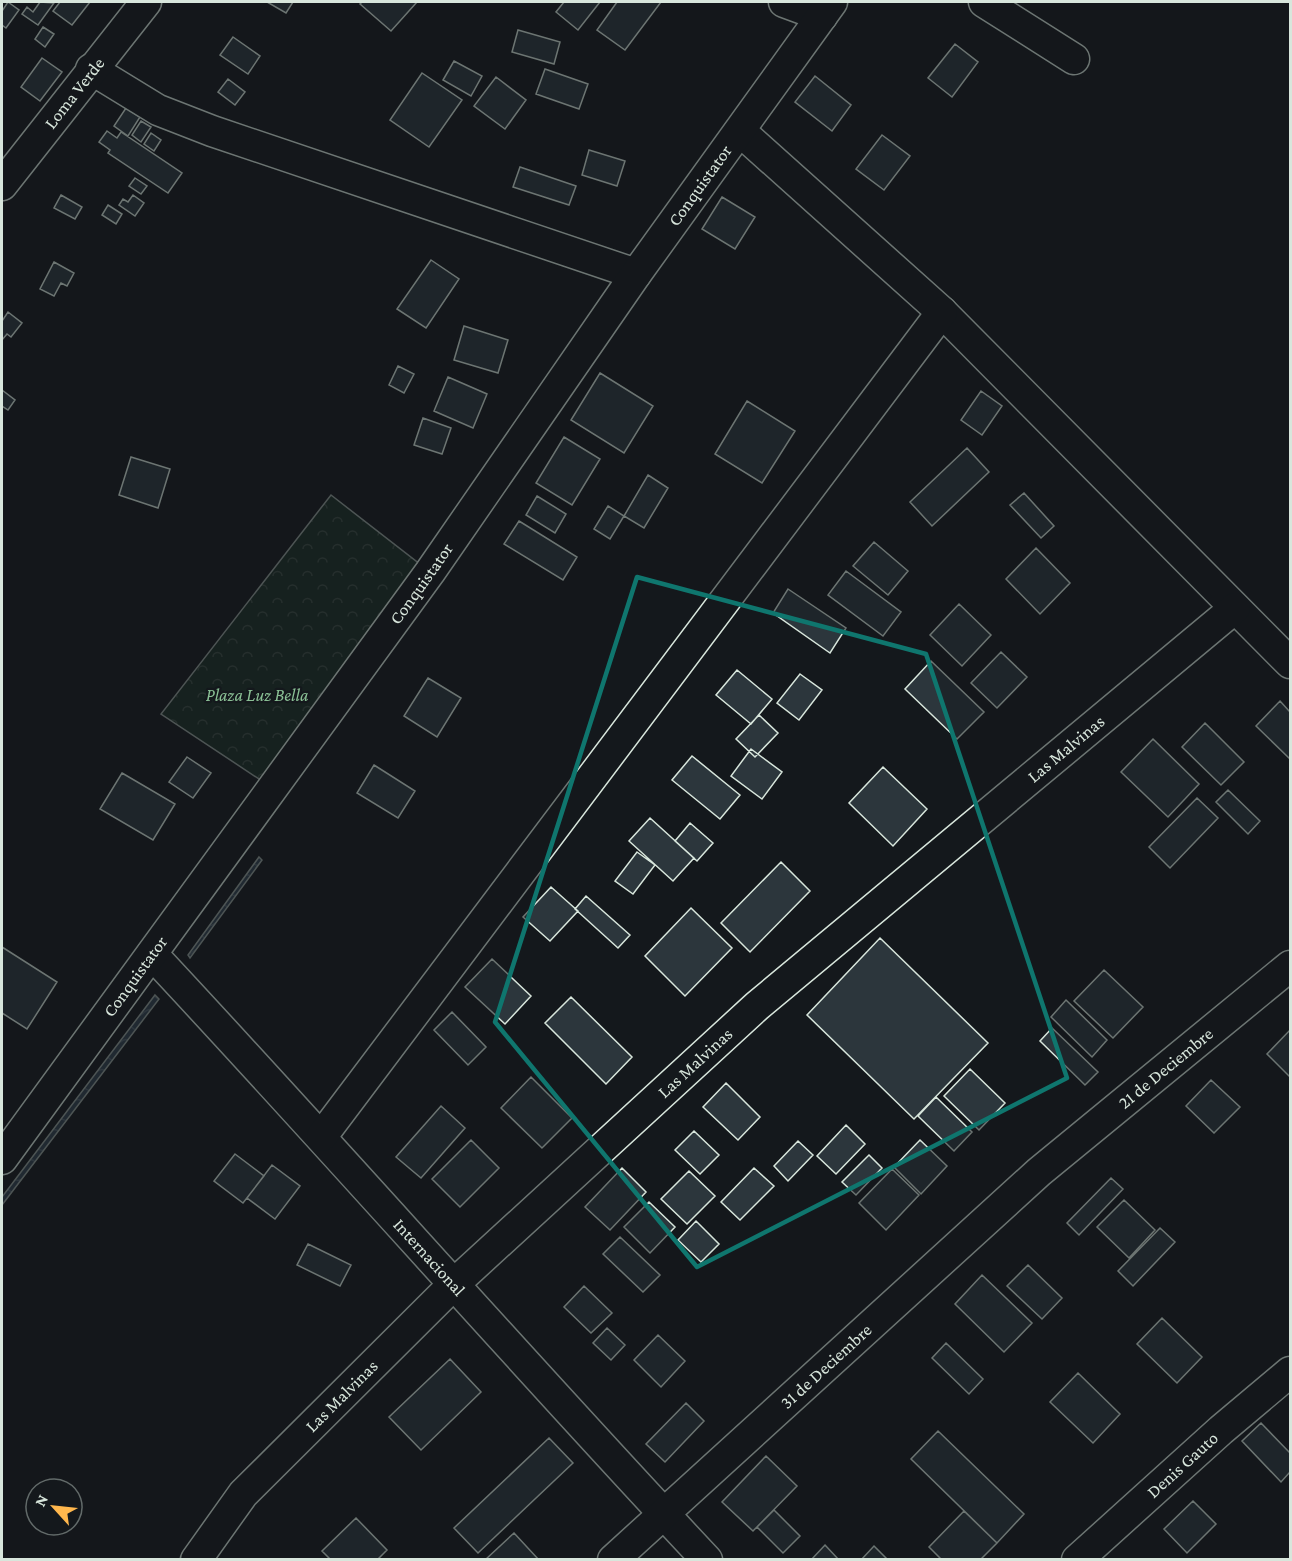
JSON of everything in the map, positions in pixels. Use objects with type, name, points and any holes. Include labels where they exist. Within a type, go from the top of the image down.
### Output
[{"type":"street","name":"Loma Verde","points":[[2,185],[146,2]]},
{"type":"street","points":[[784,2],[827,9]]},
{"type":"street","points":[[984,2],[1074,59]]},
{"type":"street","name":"Conquistator","points":[[2,1159],[259,803],[430,572],[636,274],[827,9]]},
{"type":"street","points":[[91,69],[158,110],[212,131],[636,274]]},
{"type":"street","points":[[740,131],[942,312],[1290,663]]},
{"type":"street","points":[[322,1136],[942,312]]},
{"type":"street","name":"Las Malvinas","points":[[196,1560],[243,1494],[453,1285],[757,1006],[1235,608]]},
{"type":"street","name":"Internacional","points":[[152,954],[322,1136],[453,1285],[707,1560]]},
{"type":"street","name":"21 de Deciembre","points":[[1040,1172],[1290,966]]},
{"type":"street","name":"31 de Deciembre","points":[[613,1560],[1040,1172]]},
{"type":"street","name":"Denis Gauto","points":[[1077,1560],[1221,1430],[1290,1372]]},
{"type":"highlighted area","points":[[637,577],[926,654],[1067,1078],[697,1267],[495,1022]]},
{"type":"green space","name":"Plaza Luz Bella","points":[[331,495],[430,572],[271,787],[161,714]]},
{"type":"water","points":[[259,857],[262,860],[190,958],[188,955]]},
{"type":"water","points":[[155,995],[159,999],[2,1205],[2,1197]]},
{"type":"building","points":[[8,2],[19,10],[6,28],[2,25],[2,11]]},
{"type":"building","points":[[40,2],[54,3],[38,25],[22,14],[27,7],[33,12]]},
{"type":"building","points":[[60,2],[90,2],[72,25],[53,11]]},
{"type":"building","points":[[267,2],[293,2],[286,13]]},
{"type":"building","points":[[362,2],[417,2],[391,31],[360,4]]},
{"type":"building","points":[[564,2],[600,2],[578,30],[556,12]]},
{"type":"building","points":[[617,2],[661,2],[625,50],[597,30]]},
{"type":"building","points":[[43,27],[54,34],[45,47],[35,39]]},
{"type":"building","points":[[518,30],[560,42],[554,64],[512,52]]},
{"type":"building","points":[[233,37],[260,56],[248,74],[220,55]]},
{"type":"building","points":[[955,44],[978,62],[952,97],[928,78]]},
{"type":"building","points":[[42,58],[62,72],[40,101],[21,87]]},
{"type":"building","points":[[454,61],[482,76],[471,96],[443,80]]},
{"type":"building","points":[[545,69],[588,84],[579,109],[536,94]]},
{"type":"building","points":[[422,73],[462,100],[429,147],[390,120]]},
{"type":"building","points":[[815,76],[851,105],[832,131],[795,102]]},
{"type":"building","points":[[496,77],[526,100],[505,129],[474,106]]},
{"type":"building","points":[[228,79],[245,92],[235,105],[218,92]]},
{"type":"building","points":[[126,108],[140,117],[128,136],[114,126]]},
{"type":"building","points":[[141,121],[151,127],[141,142],[132,135]]},
{"type":"building","points":[[107,131],[117,138],[121,132],[182,173],[168,193],[108,153],[110,150],[99,142]]},
{"type":"building","points":[[151,133],[161,140],[154,151],[144,144]]},
{"type":"building","points":[[882,135],[910,156],[884,190],[856,169]]},
{"type":"building","points":[[589,150],[625,161],[617,186],[582,175]]},
{"type":"building","points":[[520,167],[576,186],[569,205],[513,187]]},
{"type":"building","points":[[135,178],[147,186],[141,194],[129,186]]},
{"type":"building","points":[[61,195],[82,207],[75,219],[54,208]]},
{"type":"building","points":[[133,195],[144,203],[135,216],[119,205],[123,199],[128,202]]},
{"type":"building","points":[[722,197],[755,217],[735,249],[702,229]]},
{"type":"building","points":[[108,205],[122,214],[116,224],[102,215]]},
{"type":"building","points":[[431,260],[459,279],[426,328],[397,309]]},
{"type":"building","points":[[54,262],[74,273],[67,286],[61,283],[54,296],[40,289]]},
{"type":"building","points":[[8,312],[22,323],[11,337],[7,334],[2,340],[2,321]]},
{"type":"building","points":[[464,326],[508,340],[498,373],[454,360]]},
{"type":"building","points":[[398,366],[414,374],[404,393],[389,385]]},
{"type":"building","points":[[600,373],[653,406],[624,453],[571,420]]},
{"type":"building","points":[[448,377],[487,394],[473,428],[434,411]]},
{"type":"building","points":[[2,390],[15,400],[8,410],[2,406]]},
{"type":"building","points":[[981,391],[1002,406],[982,435],[961,420]]},
{"type":"building","points":[[747,401],[795,431],[762,483],[715,454]]},
{"type":"building","points":[[423,418],[451,428],[442,454],[414,445]]},
{"type":"building","points":[[564,437],[600,459],[572,505],[536,483]]},
{"type":"building","points":[[967,448],[989,472],[932,526],[910,502]]},
{"type":"building","points":[[131,457],[170,469],[158,508],[119,495]]},
{"type":"building","points":[[648,475],[668,488],[644,528],[624,516]]},
{"type":"building","points":[[1024,493],[1054,526],[1041,538],[1010,505]]},
{"type":"building","points":[[537,496],[566,514],[555,533],[526,515]]},
{"type":"building","points":[[608,506],[624,516],[610,539],[594,529]]},
{"type":"building","points":[[519,521],[577,557],[563,580],[504,544]]},
{"type":"building","points":[[874,542],[908,571],[888,595],[853,566]]},
{"type":"building","points":[[1036,548],[1070,583],[1040,614],[1006,579]]},
{"type":"building","points":[[846,571],[901,612],[883,636],[828,595]]},
{"type":"building","points":[[788,589],[846,628],[830,653],[773,613]]},
{"type":"building","points":[[959,604],[991,635],[962,666],[930,635]]},
{"type":"building","points":[[1001,652],[1027,677],[997,708],[971,683]]},
{"type":"building","points":[[931,661],[984,712],[957,739],[905,689]]},
{"type":"building","points":[[737,670],[772,699],[751,724],[716,695]]},
{"type":"building","points":[[800,674],[822,690],[799,720],[777,703]]},
{"type":"building","points":[[428,678],[461,698],[437,737],[404,716]]},
{"type":"building","points":[[1280,701],[1290,712],[1290,759],[1256,726]]},
{"type":"building","points":[[759,715],[778,733],[755,757],[736,739]]},
{"type":"building","points":[[1205,723],[1244,762],[1221,785],[1182,747]]},
{"type":"building","points":[[1153,739],[1199,784],[1168,817],[1121,772]]},
{"type":"building","points":[[751,749],[782,772],[762,799],[731,776]]},
{"type":"building","points":[[692,756],[740,795],[720,819],[672,780]]},
{"type":"building","points":[[187,757],[211,773],[193,798],[169,782]]},
{"type":"building","points":[[374,765],[415,791],[398,818],[357,793]]},
{"type":"building","points":[[883,767],[927,809],[893,846],[849,803]]},
{"type":"building","points":[[122,773],[175,804],[153,840],[100,809]]},
{"type":"building","points":[[1228,790],[1260,821],[1248,834],[1216,802]]},
{"type":"building","points":[[1197,798],[1218,818],[1170,868],[1149,847]]},
{"type":"building","points":[[650,818],[694,858],[673,881],[629,841]]},
{"type":"building","points":[[690,823],[713,843],[697,861],[675,841]]},
{"type":"building","points":[[637,852],[655,865],[633,894],[615,881]]},
{"type":"building","points":[[781,862],[810,891],[750,952],[721,923]]},
{"type":"building","points":[[551,887],[578,911],[550,941],[523,917]]},
{"type":"building","points":[[586,896],[630,935],[618,948],[575,909]]},
{"type":"building","points":[[691,908],[732,948],[685,996],[645,956]]},
{"type":"building","points":[[880,938],[988,1043],[914,1119],[807,1015]]},
{"type":"building","points":[[2,947],[57,982],[27,1029],[2,1013]]},
{"type":"building","points":[[492,959],[531,996],[505,1024],[465,987]]},
{"type":"building","points":[[1104,970],[1143,1007],[1113,1038],[1074,1001]]},
{"type":"building","points":[[571,997],[632,1057],[606,1084],[545,1023]]},
{"type":"building","points":[[1066,1000],[1107,1040],[1092,1057],[1051,1017]]},
{"type":"building","points":[[452,1012],[486,1047],[468,1065],[434,1030]]},
{"type":"building","points":[[1052,1028],[1098,1072],[1085,1085],[1040,1041]]},
{"type":"building","points":[[1290,1030],[1290,1077],[1267,1054]]},
{"type":"building","points":[[970,1069],[1005,1103],[979,1130],[944,1096]]},
{"type":"building","points":[[531,1077],[572,1118],[542,1148],[501,1108]]},
{"type":"building","points":[[1211,1080],[1240,1107],[1214,1133],[1186,1106]]},
{"type":"building","points":[[726,1083],[760,1117],[738,1140],[703,1107]]},
{"type":"building","points":[[936,1097],[972,1132],[954,1151],[918,1116]]},
{"type":"building","points":[[441,1106],[465,1128],[421,1178],[396,1157]]},
{"type":"building","points":[[846,1125],[865,1144],[836,1174],[817,1156]]},
{"type":"building","points":[[694,1131],[719,1155],[700,1174],[675,1150]]},
{"type":"building","points":[[471,1140],[499,1168],[460,1207],[432,1179]]},
{"type":"building","points":[[920,1140],[947,1166],[921,1194],[894,1167]]},
{"type":"building","points":[[798,1141],[813,1155],[788,1181],[774,1166]]},
{"type":"building","points":[[235,1154],[264,1176],[243,1203],[214,1181]]},
{"type":"building","points":[[869,1155],[882,1168],[856,1195],[842,1182]]},
{"type":"building","points":[[272,1165],[300,1186],[275,1219],[247,1198]]},
{"type":"building","points":[[622,1168],[646,1192],[610,1230],[585,1207]]},
{"type":"building","points":[[754,1168],[774,1186],[740,1220],[721,1202]]},
{"type":"building","points":[[892,1169],[919,1195],[886,1230],[859,1203]]},
{"type":"building","points":[[689,1171],[715,1196],[687,1224],[661,1199]]},
{"type":"building","points":[[1111,1178],[1123,1189],[1079,1235],[1067,1223]]},
{"type":"building","points":[[1124,1200],[1155,1230],[1129,1258],[1097,1227]]},
{"type":"building","points":[[649,1202],[675,1227],[650,1253],[624,1227]]},
{"type":"building","points":[[696,1221],[719,1244],[701,1262],[678,1240]]},
{"type":"building","points":[[1160,1228],[1175,1242],[1133,1286],[1118,1271]]},
{"type":"building","points":[[620,1237],[660,1275],[643,1292],[603,1254]]},
{"type":"building","points":[[308,1244],[351,1265],[340,1286],[297,1265]]},
{"type":"building","points":[[1028,1265],[1062,1298],[1042,1319],[1007,1286]]},
{"type":"building","points":[[982,1275],[1032,1323],[1004,1352],[955,1304]]},
{"type":"building","points":[[584,1286],[612,1313],[591,1333],[564,1307]]},
{"type":"building","points":[[1162,1318],[1202,1357],[1177,1383],[1137,1344]]},
{"type":"building","points":[[607,1328],[625,1345],[611,1360],[593,1343]]},
{"type":"building","points":[[658,1335],[685,1361],[661,1387],[634,1360]]},
{"type":"building","points":[[946,1343],[983,1379],[969,1394],[932,1358]]},
{"type":"building","points":[[450,1359],[481,1392],[421,1450],[389,1417]]},
{"type":"building","points":[[1078,1373],[1120,1414],[1093,1443],[1050,1402]]},
{"type":"building","points":[[686,1403],[704,1421],[665,1462],[646,1444]]},
{"type":"building","points":[[1261,1423],[1290,1453],[1290,1472],[1281,1482],[1242,1441]]},
{"type":"building","points":[[938,1431],[1024,1514],[997,1543],[911,1459]]},
{"type":"building","points":[[549,1438],[573,1463],[478,1553],[454,1528]]},
{"type":"building","points":[[766,1456],[797,1486],[753,1531],[722,1502]]},
{"type":"building","points":[[1193,1501],[1216,1524],[1187,1553],[1164,1529]]},
{"type":"building","points":[[774,1510],[800,1536],[783,1553],[757,1527]]},
{"type":"building","points":[[964,1511],[997,1543],[980,1560],[942,1560],[929,1547]]},
{"type":"building","points":[[356,1518],[387,1550],[377,1560],[331,1560],[322,1551]]},
{"type":"building","points":[[514,1533],[539,1560],[485,1560]]},
{"type":"building","points":[[825,1545],[839,1560],[811,1560]]},
{"type":"building","points":[[874,1546],[888,1560],[861,1560]]}]
